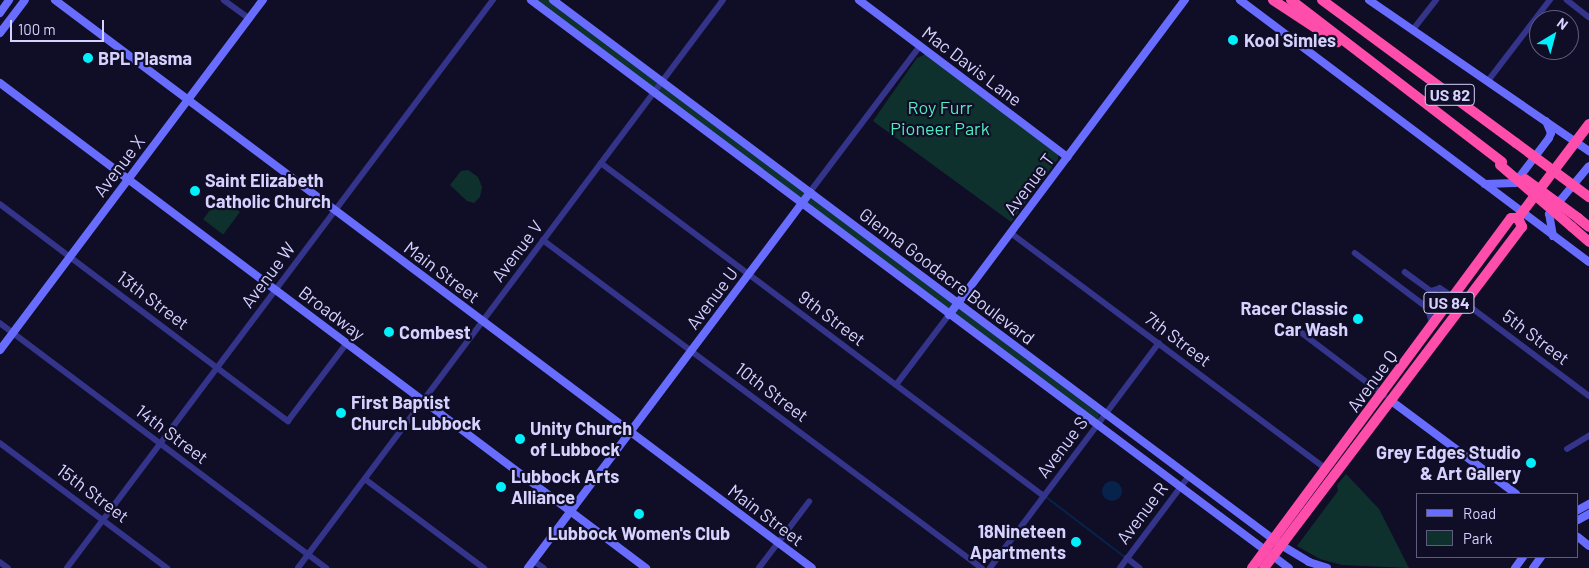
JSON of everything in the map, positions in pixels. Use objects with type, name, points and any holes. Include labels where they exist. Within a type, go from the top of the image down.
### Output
[{"type":"highway","points":[[1273,0],[1349,49],[1367,55]]},
{"type":"highway","name":"US 82","points":[[1291,0],[1367,55],[1575,223],[1589,227]]},
{"type":"highway","name":"US 82","points":[[1322,0],[1589,197]]},
{"type":"highway","points":[[1333,0],[1383,46]]},
{"type":"highway","name":"Avenue Q","points":[[1252,568],[1269,554],[1387,397],[1433,325],[1511,218],[1520,215],[1589,124]]},
{"type":"highway","points":[[1527,150],[1589,188]]},
{"type":"highway","name":"Avenue Q","points":[[1278,542],[1327,469],[1464,302],[1522,227],[1520,215]]},
{"type":"highway","points":[[1575,223],[1589,242]]},
{"type":"highway","name":"Avenue Q","points":[[1264,568],[1269,554]]},
{"type":"street","points":[[0,13],[10,0]]},
{"type":"street","points":[[0,33],[25,0]]},
{"type":"street","name":"Main Street","points":[[55,0],[812,568]]},
{"type":"street","points":[[224,0],[249,18]]},
{"type":"street","name":"Avenue X","points":[[0,350],[263,0]]},
{"type":"street","name":"Avenue W","points":[[67,568],[493,0]]},
{"type":"street","name":"Glenna Goodacre Boulevard","points":[[531,0],[1289,568]]},
{"type":"street","name":"Glenna Goodacre Boulevard","points":[[553,0],[1278,542],[1309,562],[1327,568]]},
{"type":"street","name":"Avenue V","points":[[298,568],[724,0]]},
{"type":"street","name":"Mac Davis Lane","points":[[859,0],[1067,157]]},
{"type":"street","name":"Avenue T","points":[[896,385],[1185,0]]},
{"type":"street","points":[[1240,0],[1485,184],[1520,215],[1589,262]]},
{"type":"street","points":[[1369,0],[1589,151]]},
{"type":"street","points":[[1412,31],[1436,0]]},
{"type":"street","points":[[1488,81],[1550,0]]},
{"type":"street","points":[[1567,0],[1589,17]]},
{"type":"street","name":"Avenue U","points":[[528,568],[920,46]]},
{"type":"street","name":"Broadway","points":[[0,83],[646,568]]},
{"type":"street","points":[[1485,184],[1515,183],[1549,138],[1546,122]]},
{"type":"street","name":"9th Street","points":[[601,164],[1044,496]]},
{"type":"street","points":[[1553,236],[1549,214],[1589,166]]},
{"type":"street","name":"13th Street","points":[[0,204],[288,421],[347,343]]},
{"type":"street","name":"7th Street","points":[[1011,233],[1327,469]]},
{"type":"street","name":"10th Street","points":[[543,240],[982,568]]},
{"type":"street","points":[[1355,253],[1428,308],[1433,325]]},
{"type":"street","points":[[1405,272],[1431,291],[1440,288],[1454,297]]},
{"type":"street","name":"5th Street","points":[[1464,302],[1589,396]]},
{"type":"street","points":[[1428,308],[1445,308]]},
{"type":"street","name":"14th Street","points":[[0,323],[326,568]]},
{"type":"street","points":[[1298,330],[1515,493]]},
{"type":"street","name":"Avenue S","points":[[990,568],[1159,343]]},
{"type":"street","points":[[1567,449],[1589,436]]},
{"type":"street","name":"15th Street","points":[[0,443],[167,568]]},
{"type":"street","name":"Avenue R","points":[[1120,568],[1189,476]]},
{"type":"street","points":[[365,479],[484,568]]},
{"type":"street","points":[[759,568],[809,502]]},
{"type":"street","points":[[1579,538],[1589,546]]},
{"type":"street","points":[[1127,558],[1140,568]]},
{"type":"street","points":[[534,560],[544,568]]},
{"type":"street","points":[[0,562],[8,568]]},
{"type":"green space","points":[[536,0],[551,0],[1099,414],[1098,420]]},
{"type":"green space","name":"Roy Furr Pioneer Park","points":[[926,54],[1058,154],[1058,159],[1011,222],[873,121],[917,58]]},
{"type":"green space","points":[[468,170],[478,177],[482,187],[480,197],[474,203],[467,201],[450,185],[461,171]]},
{"type":"green space","points":[[220,197],[240,212],[223,234],[203,219]]},
{"type":"green space","points":[[1346,474],[1379,509],[1409,568],[1342,565],[1320,559],[1297,546],[1338,491],[1337,485]]},
{"type":"water","points":[[1112,481],[1119,484],[1122,491],[1119,498],[1112,501],[1105,498],[1102,491],[1105,484]]},
{"type":"waterway","points":[[1046,497],[1126,558]]},
{"type":"place","name":"Kool Simles","points":[[1233,40]]},
{"type":"place","name":"BPL Plasma","points":[[88,58]]},
{"type":"place","name":"Saint Elizabeth Catholic Church","points":[[195,191]]},
{"type":"place","name":"Racer Classic Car Wash","points":[[1358,319]]},
{"type":"place","name":"Combest","points":[[389,332]]},
{"type":"place","name":"First Baptist Church Lubbock","points":[[341,413]]},
{"type":"place","name":"Unity Church of Lubbock","points":[[520,439]]},
{"type":"place","name":"Grey Edges Studio & Art Gallery","points":[[1531,463]]},
{"type":"place","name":"Lubbock Arts Alliance","points":[[501,487]]},
{"type":"place","name":"Lubbock Women's Club","points":[[639,514]]},
{"type":"place","name":"18Nineteen Apartments","points":[[1076,542]]}]
